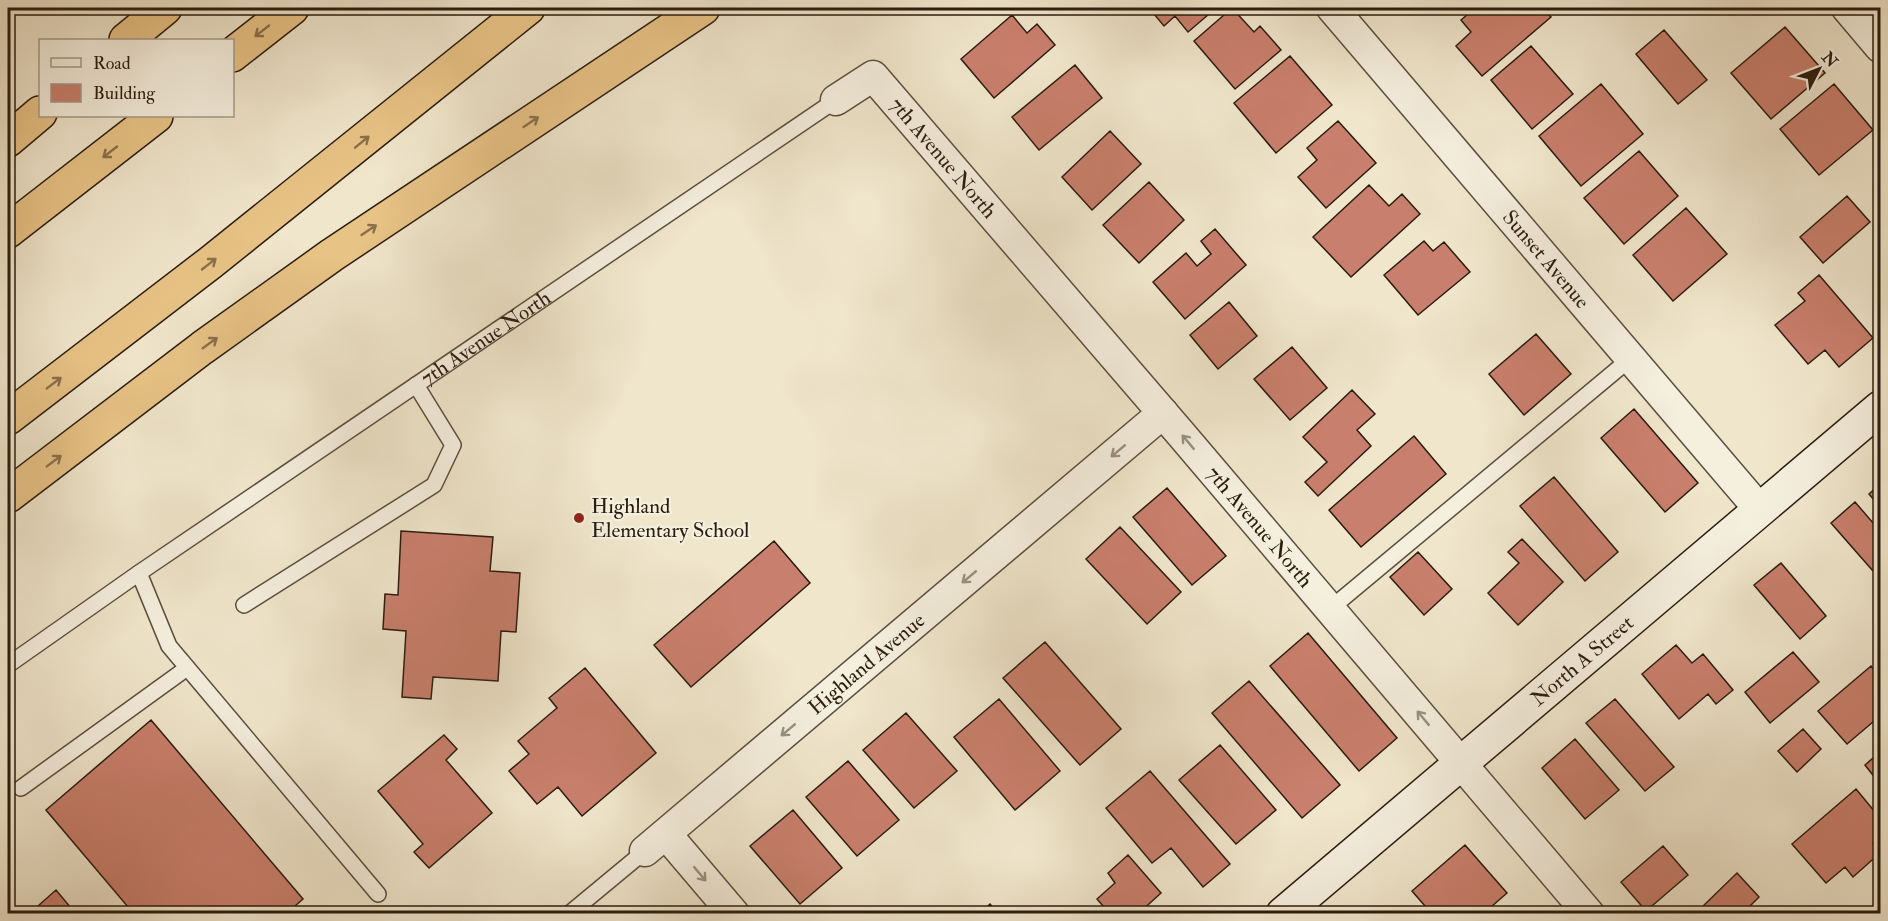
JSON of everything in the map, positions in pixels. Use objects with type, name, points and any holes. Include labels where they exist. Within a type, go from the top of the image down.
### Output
[{"type":"highway","points":[[127,39],[165,8]]},
{"type":"highway","points":[[234,53],[292,8]]},
{"type":"highway","points":[[8,418],[219,256],[528,8]]},
{"type":"highway","points":[[8,496],[202,348],[332,255],[703,8]]},
{"type":"highway","points":[[8,140],[39,113]]},
{"type":"highway","points":[[8,231],[155,117]]},
{"type":"street","name":"Sunset Avenue","points":[[1332,8],[1760,510]]},
{"type":"street","points":[[1847,8],[1881,46]]},
{"type":"street","name":"7th Avenue North","points":[[836,100],[873,76],[1589,914]]},
{"type":"street","name":"North A Street","points":[[1283,914],[1881,408]]},
{"type":"street","name":"Highland Avenue","points":[[655,842],[1163,413]]},
{"type":"street","points":[[655,842],[734,914]]},
{"type":"lane","name":"7th Avenue North","points":[[8,665],[139,573],[836,100]]},
{"type":"lane","points":[[1330,609],[1631,358]]},
{"type":"lane","points":[[244,604],[434,485],[453,445],[416,386]]},
{"type":"lane","points":[[139,573],[169,646],[378,894]]},
{"type":"lane","points":[[21,788],[187,668]]},
{"type":"lane","name":"Highland Avenue","points":[[569,914],[655,842]]},
{"type":"building","points":[[1149,8],[1216,8],[1188,32],[1175,16],[1164,26]]},
{"type":"building","points":[[1232,8],[1254,32],[1260,26],[1281,50],[1235,89],[1194,41]]},
{"type":"building","points":[[1475,8],[1542,8],[1551,17],[1482,76],[1456,46],[1471,32],[1461,20]]},
{"type":"building","points":[[1012,15],[1027,33],[1037,24],[1055,45],[994,98],[961,59]]},
{"type":"building","points":[[1785,27],[1825,73],[1771,119],[1731,73]]},
{"type":"building","points":[[1664,30],[1707,80],[1678,104],[1636,54]]},
{"type":"building","points":[[1531,46],[1573,94],[1532,129],[1491,80]]},
{"type":"building","points":[[1290,56],[1332,105],[1276,153],[1234,103]]},
{"type":"building","points":[[1075,65],[1102,98],[1039,150],[1012,117]]},
{"type":"building","points":[[1601,84],[1643,134],[1581,186],[1539,136]]},
{"type":"building","points":[[1834,84],[1873,130],[1819,175],[1780,129]]},
{"type":"building","points":[[1338,121],[1376,163],[1326,208],[1298,177],[1317,160],[1307,148]]},
{"type":"building","points":[[1110,131],[1141,164],[1092,210],[1062,177]]},
{"type":"building","points":[[1639,151],[1678,196],[1624,244],[1584,198]]},
{"type":"building","points":[[1149,182],[1184,220],[1139,263],[1103,225]]},
{"type":"building","points":[[1369,185],[1389,206],[1402,194],[1420,214],[1351,277],[1313,237]]},
{"type":"building","points":[[1847,196],[1870,222],[1823,263],[1800,237]]},
{"type":"building","points":[[1686,208],[1727,254],[1673,301],[1633,255]]},
{"type":"building","points":[[1215,229],[1246,265],[1185,319],[1153,282],[1186,253],[1197,266],[1211,254],[1201,241]]},
{"type":"building","points":[[1424,241],[1433,251],[1444,242],[1470,272],[1418,315],[1384,275]]},
{"type":"building","points":[[1819,275],[1873,338],[1839,367],[1825,350],[1808,364],[1775,325],[1805,301],[1798,293]]},
{"type":"building","points":[[1229,302],[1257,336],[1218,369],[1190,335]]},
{"type":"building","points":[[1536,334],[1571,374],[1524,415],[1489,374]]},
{"type":"building","points":[[1292,347],[1327,388],[1290,420],[1254,379]]},
{"type":"building","points":[[1352,390],[1375,414],[1357,430],[1371,446],[1318,496],[1305,482],[1327,462],[1303,437]]},
{"type":"building","points":[[1634,409],[1698,483],[1665,512],[1601,438]]},
{"type":"building","points":[[1414,436],[1446,474],[1361,547],[1329,510]]},
{"type":"building","points":[[1554,477],[1618,552],[1585,581],[1520,506]]},
{"type":"building","points":[[1880,484],[1880,507],[1869,494]]},
{"type":"building","points":[[1167,488],[1226,556],[1192,585],[1133,517]]},
{"type":"building","points":[[1855,502],[1880,531],[1880,579],[1831,523]]},
{"type":"building","points":[[1120,527],[1181,592],[1147,624],[1086,559]]},
{"type":"building","points":[[401,531],[493,537],[490,571],[520,573],[516,632],[501,631],[498,681],[433,677],[431,699],[402,697],[406,631],[383,629],[385,594],[398,595]]},
{"type":"building","points":[[1522,539],[1563,582],[1518,625],[1488,593],[1519,563],[1508,552]]},
{"type":"building","points":[[774,541],[810,583],[691,687],[654,645]]},
{"type":"building","points":[[1418,552],[1452,589],[1424,615],[1390,577]]},
{"type":"building","points":[[1781,563],[1826,616],[1800,639],[1754,585]]},
{"type":"building","points":[[1308,633],[1397,738],[1359,771],[1270,666]]},
{"type":"building","points":[[1045,642],[1121,729],[1080,765],[1003,678]]},
{"type":"building","points":[[1676,645],[1692,663],[1703,654],[1733,690],[1716,704],[1708,694],[1679,719],[1642,674]]},
{"type":"building","points":[[1793,652],[1819,682],[1770,723],[1745,692]]},
{"type":"building","points":[[1871,666],[1880,677],[1880,716],[1847,744],[1818,711]]},
{"type":"building","points":[[585,668],[656,753],[582,816],[558,787],[537,804],[509,771],[529,754],[518,741],[557,708],[549,698]]},
{"type":"building","points":[[1249,681],[1340,785],[1302,818],[1212,713]]},
{"type":"building","points":[[999,699],[1060,771],[1015,810],[954,737]]},
{"type":"building","points":[[1615,699],[1674,767],[1645,791],[1586,723]]},
{"type":"building","points":[[906,713],[957,771],[914,808],[863,750]]},
{"type":"building","points":[[151,720],[303,899],[286,914],[134,914],[46,810]]},
{"type":"building","points":[[1803,729],[1821,749],[1797,772],[1778,751]]},
{"type":"building","points":[[444,735],[457,749],[446,760],[492,813],[429,868],[414,852],[423,844],[378,791]]},
{"type":"building","points":[[1575,739],[1619,790],[1585,819],[1542,768]]},
{"type":"building","points":[[1220,745],[1276,810],[1236,844],[1179,780]]},
{"type":"building","points":[[1880,752],[1880,784],[1865,765]]},
{"type":"building","points":[[848,761],[899,820],[857,856],[806,797]]},
{"type":"building","points":[[1150,771],[1230,864],[1203,887],[1171,848],[1152,863],[1106,808]]},
{"type":"building","points":[[1856,789],[1880,818],[1880,836],[1873,843],[1880,853],[1853,877],[1845,867],[1826,883],[1792,844]]},
{"type":"building","points":[[793,810],[842,868],[800,904],[750,846]]},
{"type":"building","points":[[1465,845],[1507,893],[1483,914],[1432,914],[1412,891]]},
{"type":"building","points":[[1663,846],[1688,875],[1646,911],[1621,882]]},
{"type":"building","points":[[1128,855],[1161,893],[1138,914],[1110,914],[1097,899],[1115,883],[1108,873]]},
{"type":"building","points":[[1737,873],[1759,897],[1742,914],[1704,914],[1700,909]]},
{"type":"building","points":[[56,890],[76,914],[29,914]]},
{"type":"building","points":[[990,904],[998,914],[979,914]]},
{"type":"building","points":[[1409,908],[1414,914],[1402,914]]},
{"type":"place","name":"Highland Elementary School","points":[[579,518]]}]
